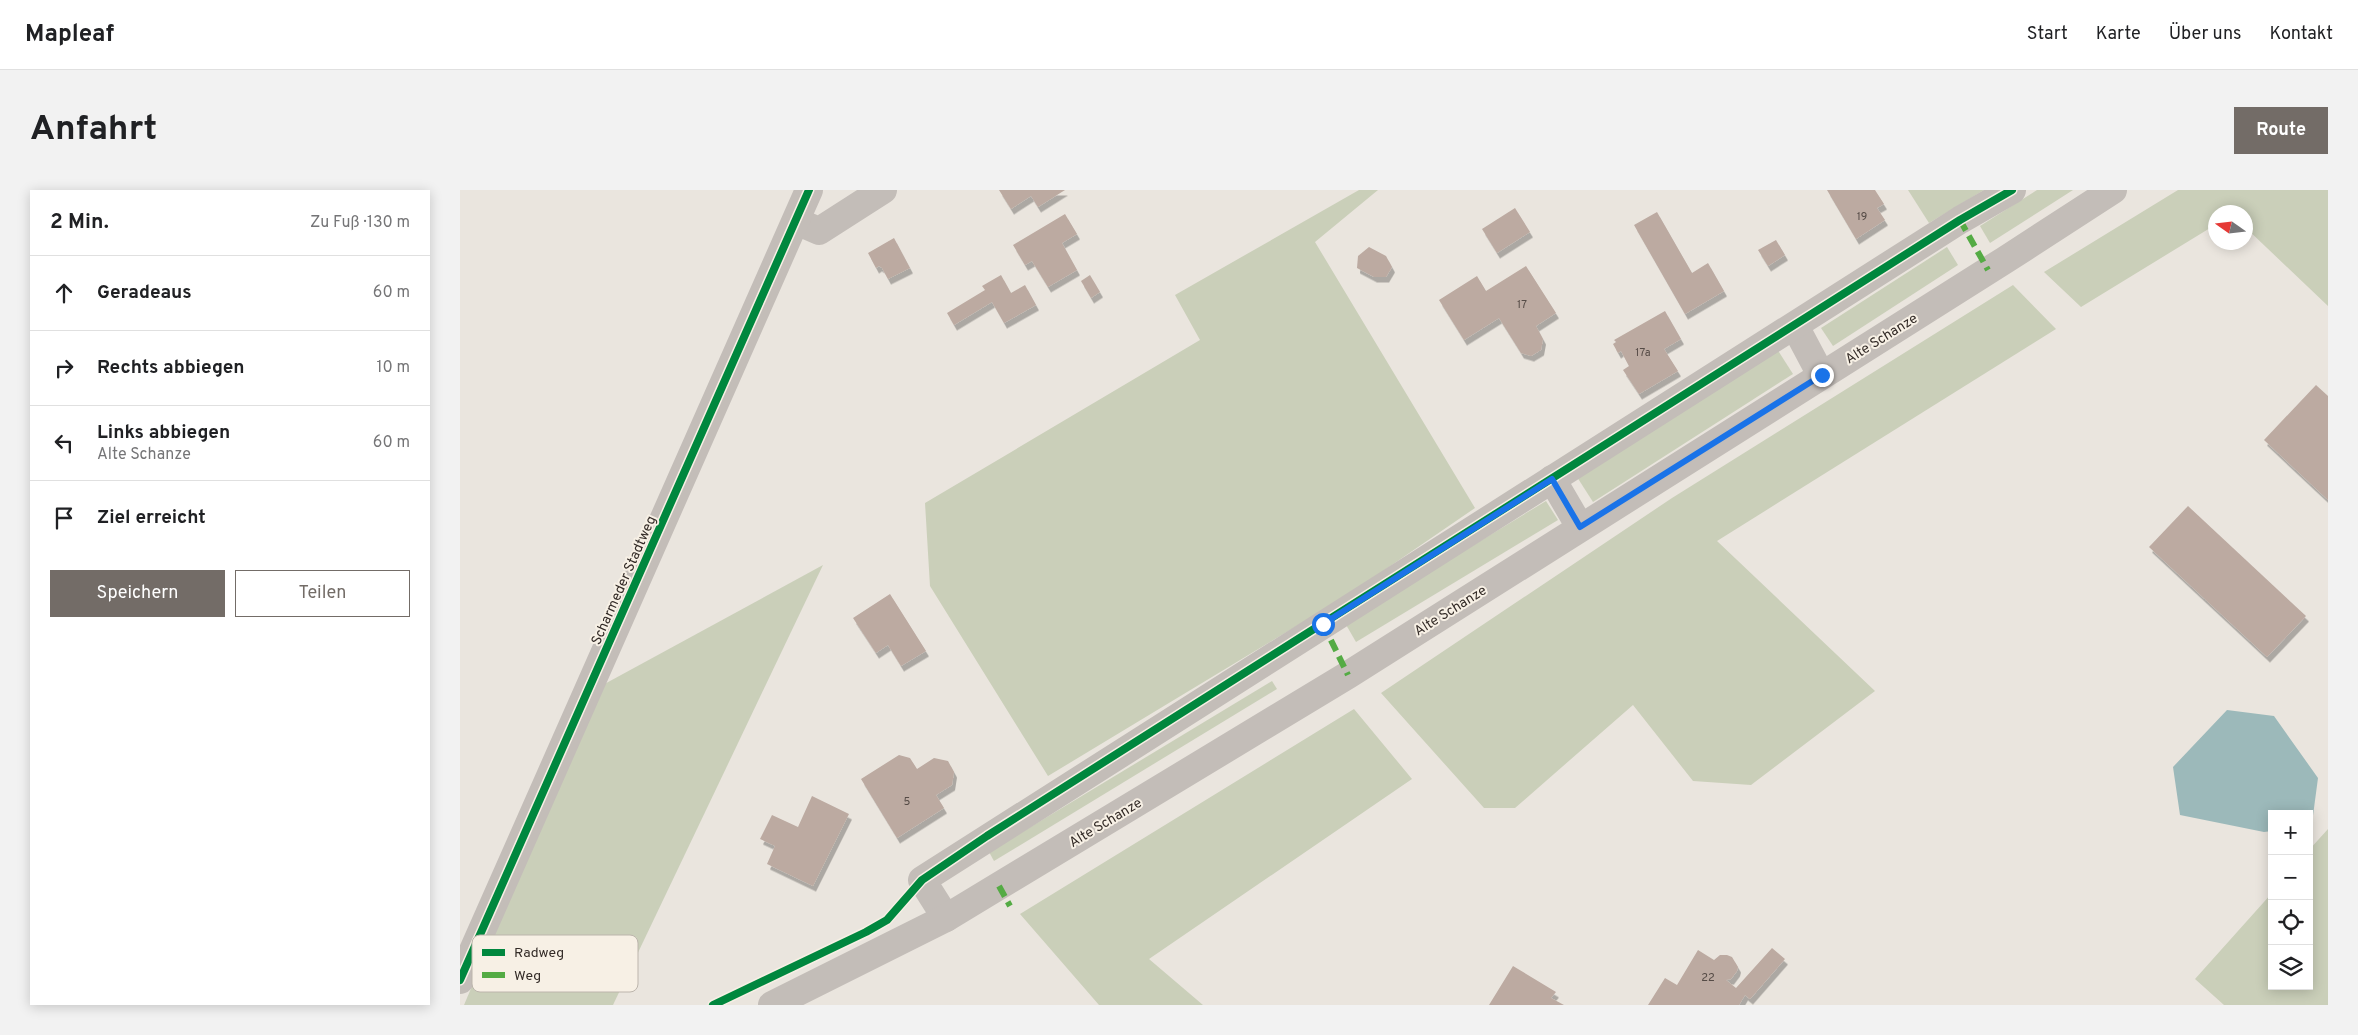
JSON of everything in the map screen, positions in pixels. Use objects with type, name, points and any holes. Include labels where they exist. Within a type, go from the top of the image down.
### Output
[{"type":"street","name":"Scharmeder Stadtweg","points":[[480,935],[809,190]]},
{"type":"street","points":[[796,221],[819,231],[883,190]]},
{"type":"street","points":[[946,918],[922,880],[1960,220],[2012,190]]},
{"type":"street","name":"Alte Schanze","points":[[772,1005],[946,918],[1348,675],[2113,190]]},
{"type":"street","points":[[1795,326],[1822,375]]},
{"type":"street","points":[[1552,479],[1580,527]]},
{"type":"street","name":"Scharmeder Stadtweg","points":[[460,980],[472,953]]},
{"type":"green space","points":[[1359,190],[1378,190],[1315,242],[1475,508],[1348,595],[1048,776],[930,586],[925,503],[1200,340],[1175,295]]},
{"type":"green space","points":[[1908,190],[1984,190],[1929,223]]},
{"type":"green space","points":[[2037,190],[2073,190],[1990,243],[1980,226]]},
{"type":"green space","points":[[2178,190],[2328,190],[2328,306],[2253,235],[2253,205],[2208,205],[2208,229],[2081,307],[2044,272]]},
{"type":"green space","points":[[1947,247],[1958,265],[1833,346],[1821,328]]},
{"type":"green space","points":[[2013,285],[2056,329],[1717,541],[1875,691],[1751,785],[1693,781],[1633,705],[1515,808],[1484,808],[1381,693],[1672,498]]},
{"type":"green space","points":[[1777,349],[1793,374],[1593,502],[1577,477]]},
{"type":"green space","points":[[1546,501],[1558,520],[1356,642],[1345,623]]},
{"type":"green space","points":[[823,565],[638,953],[638,935],[494,935],[599,687]]},
{"type":"green space","points":[[1272,681],[1277,689],[994,861],[989,852]]},
{"type":"green space","points":[[1354,709],[1412,779],[1149,959],[1203,1005],[1099,1005],[1020,914]]},
{"type":"green space","points":[[2328,829],[2328,1005],[2224,1005],[2195,979],[2268,897],[2268,990],[2313,990],[2313,846]]},
{"type":"green space","points":[[472,986],[472,992],[619,992],[613,1005],[464,1005]]},
{"type":"water","points":[[2227,710],[2274,716],[2318,778],[2313,816],[2313,810],[2268,810],[2268,832],[2264,832],[2180,815],[2173,767]]},
{"type":"building","points":[[999,190],[1065,190],[1038,207],[1031,196],[1011,209]]},
{"type":"building","points":[[1827,190],[1875,190],[1884,204],[1877,208],[1885,220],[1856,239]]},
{"type":"building","points":[[1515,208],[1530,232],[1497,253],[1482,229]]},
{"type":"building","points":[[1657,212],[1692,273],[1708,263],[1724,291],[1685,314],[1634,225]]},
{"type":"building","points":[[1065,214],[1077,234],[1062,243],[1077,270],[1048,287],[1032,261],[1025,265],[1013,245]]},
{"type":"building","points":[[894,238],[910,268],[888,279],[882,268],[879,266],[876,268],[868,253]]},
{"type":"building","points":[[1776,240],[1785,255],[1768,266],[1758,250]]},
{"type":"building","points":[[1369,247],[1386,256],[1392,267],[1386,277],[1374,277],[1357,268],[1358,256]]},
{"type":"building","points":[[1526,266],[1556,313],[1536,326],[1543,339],[1541,350],[1531,356],[1521,353],[1499,318],[1464,340],[1439,300],[1477,276],[1486,291]]},
{"type":"building","points":[[1001,275],[1011,293],[1025,285],[1036,305],[1004,323],[992,302],[954,325],[947,313],[985,290],[982,286]]},
{"type":"building","points":[[1090,275],[1100,292],[1091,298],[1081,281]]},
{"type":"building","points":[[1665,311],[1681,339],[1664,349],[1678,371],[1639,394],[1623,370],[1629,366],[1621,351],[1618,353],[1613,344],[1616,342],[1614,340]]},
{"type":"building","points":[[2316,385],[2328,396],[2328,500],[2264,440]]},
{"type":"building","points":[[2188,506],[2306,616],[2267,657],[2149,547]]},
{"type":"building","points":[[890,594],[926,651],[901,666],[888,645],[876,653],[853,618]]},
{"type":"building","points":[[899,755],[910,758],[917,769],[934,758],[948,761],[954,772],[952,785],[936,795],[944,808],[897,838],[861,779]]},
{"type":"building","points":[[812,796],[849,814],[813,886],[767,864],[775,846],[760,839],[772,815],[798,827]]},
{"type":"building","points":[[1772,948],[1785,959],[1750,999],[1745,995],[1739,1005],[1648,1005],[1665,978],[1677,985],[1698,950],[1714,960],[1720,955],[1732,957],[1738,967],[1737,971],[1731,979],[1726,980],[1736,988]]},
{"type":"building","points":[[1513,966],[1556,992],[1551,998],[1564,1005],[1489,1005]]},
{"type":"marked path","points":[[1960,220],[1988,270]]},
{"type":"marked path","points":[[1323,624],[1348,675]]},
{"type":"marked path","points":[[999,886],[1010,906]]},
{"type":"cycle path","points":[[480,935],[809,190]]},
{"type":"cycle path","points":[[713,1005],[866,932],[887,920],[922,880],[987,836],[1960,220],[2012,190]]},
{"type":"cycle path","points":[[460,980],[472,953]]},
{"type":"route","points":[[1323,624],[1552,479],[1580,527],[1822,375]]}]
